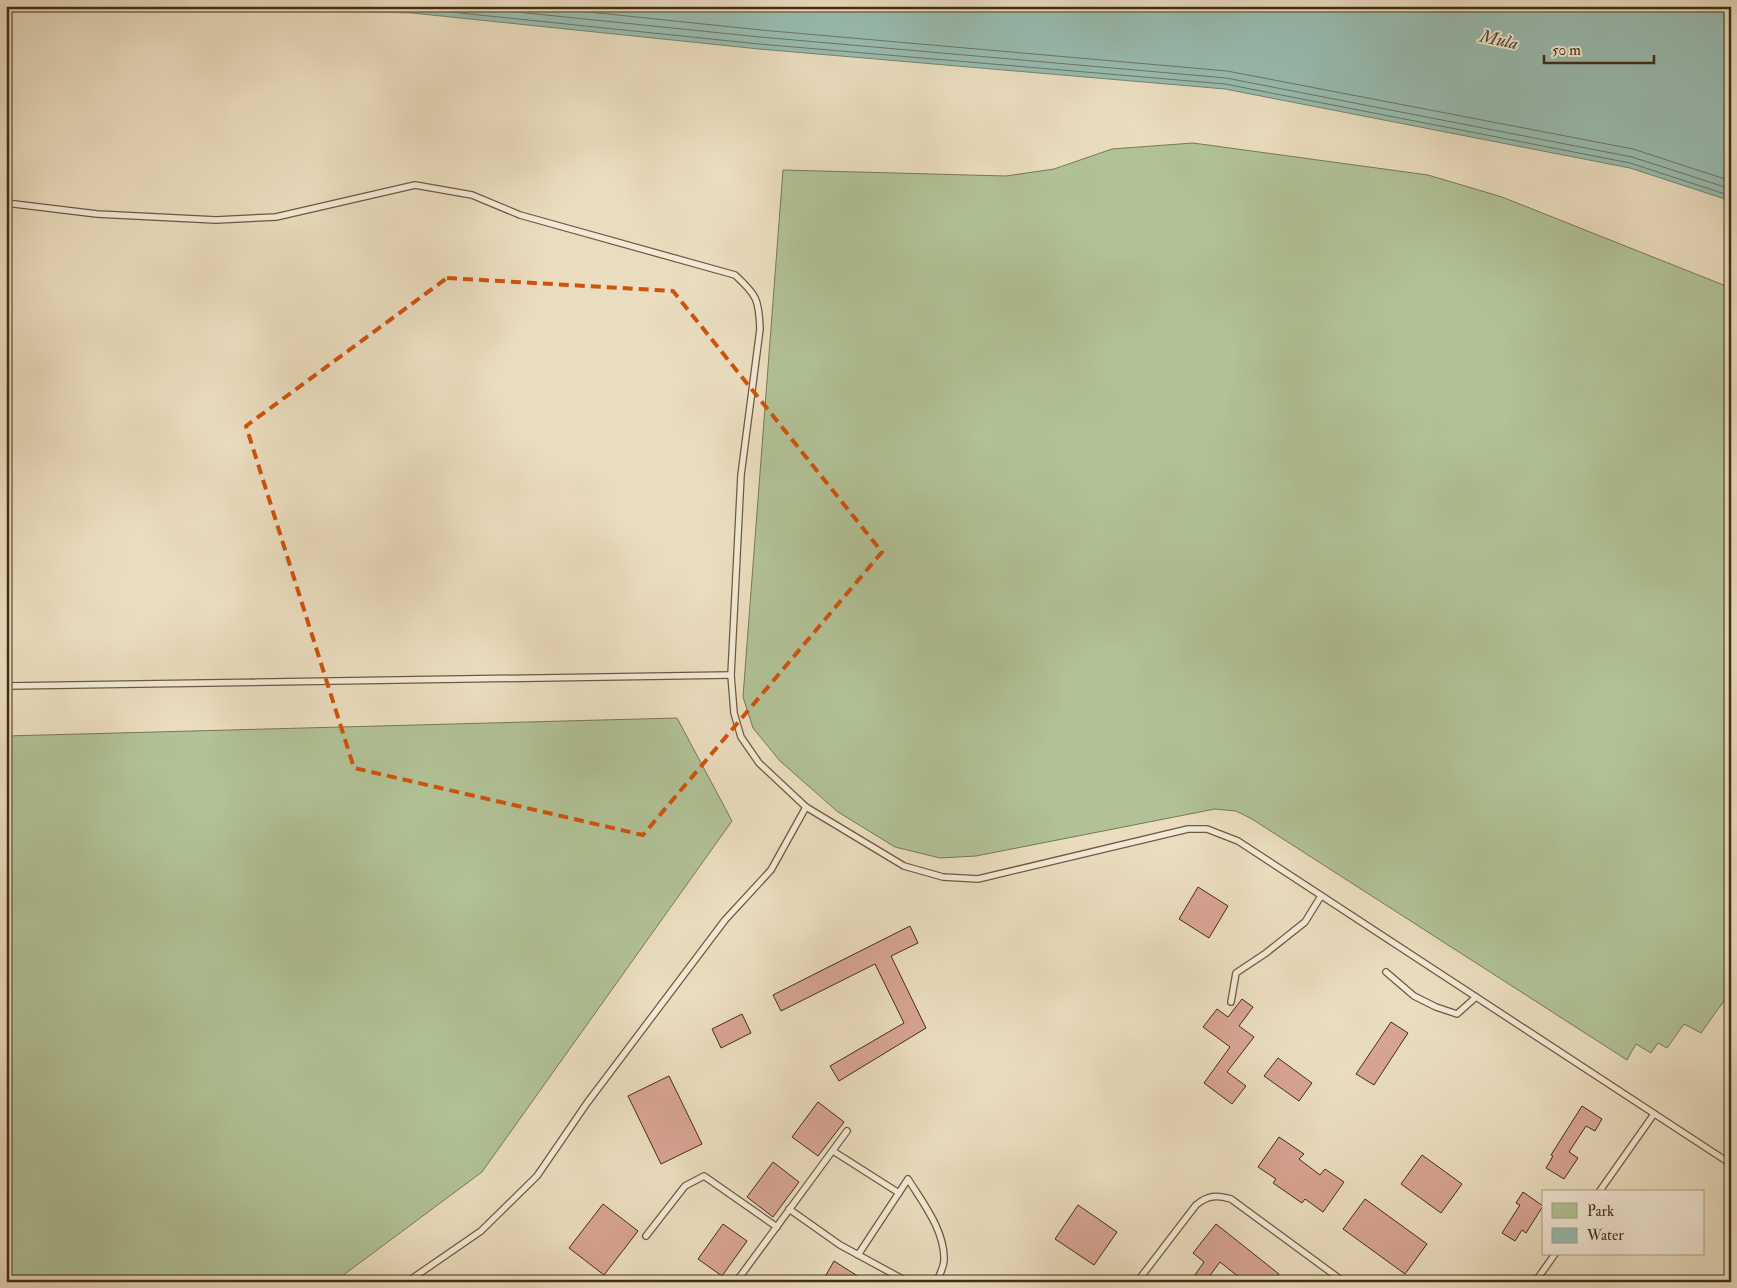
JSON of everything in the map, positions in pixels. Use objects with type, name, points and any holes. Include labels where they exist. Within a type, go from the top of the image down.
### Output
[{"type":"lane","points":[[6,203],[97,214],[216,220],[276,217],[415,186],[472,195],[520,215],[735,275],[751,290],[759,308],[760,329],[741,475],[731,675],[734,713],[741,737],[759,763],[806,807],[904,866],[943,877],[978,879],[1188,828],[1207,829],[1238,841],[1731,1164]]},
{"type":"lane","points":[[6,686],[731,675]]},
{"type":"lane","points":[[407,1282],[481,1231],[537,1176],[587,1103],[719,927],[771,870],[806,807]]},
{"type":"lane","points":[[1231,1002],[1236,973],[1266,953],[1305,922],[1322,896]]},
{"type":"lane","points":[[1386,972],[1414,996],[1436,1007],[1457,1014],[1476,997]]},
{"type":"lane","points":[[1600,1190],[1654,1114]]},
{"type":"lane","points":[[736,1282],[847,1131]]},
{"type":"lane","points":[[833,1151],[899,1193]]},
{"type":"lane","points":[[646,1236],[685,1186],[704,1176],[777,1227]]},
{"type":"lane","points":[[858,1256],[908,1179],[928,1211],[941,1238],[944,1261],[936,1282]]},
{"type":"lane","points":[[1137,1282],[1196,1205],[1205,1198],[1217,1196],[1231,1199],[1344,1282]]},
{"type":"lane","points":[[789,1210],[858,1256],[908,1282]]},
{"type":"lane","points":[[1535,1282],[1553,1256]]},
{"type":"highlighted area","points":[[447,278],[673,291],[882,552],[643,835],[354,768],[246,426]]},
{"type":"green space","points":[[1193,143],[1428,175],[1502,197],[1731,288],[1731,991],[1701,1033],[1684,1024],[1667,1048],[1658,1043],[1651,1053],[1636,1044],[1627,1060],[1252,819],[1236,811],[1215,809],[976,856],[940,858],[895,847],[838,812],[780,761],[753,728],[743,697],[783,170],[1006,176],[1054,169],[1112,149]]},
{"type":"green space","points":[[677,718],[732,821],[482,1172],[334,1282],[6,1282],[6,736]]},
{"type":"water","name":"Mula","points":[[116,6],[1731,6],[1731,201],[1630,168],[1225,89],[759,49],[412,13]]},
{"type":"building","points":[[1198,887],[1228,906],[1209,938],[1179,919]]},
{"type":"building","points":[[910,926],[918,943],[891,956],[926,1028],[839,1081],[830,1066],[904,1023],[875,964],[781,1011],[773,995]]},
{"type":"building","points":[[1242,999],[1253,1007],[1239,1026],[1254,1037],[1227,1072],[1246,1086],[1232,1104],[1204,1083],[1230,1047],[1203,1027],[1217,1009],[1228,1017]]},
{"type":"building","points":[[742,1014],[751,1033],[721,1048],[712,1029]]},
{"type":"building","points":[[1391,1022],[1408,1033],[1374,1085],[1356,1074]]},
{"type":"building","points":[[1278,1058],[1312,1083],[1299,1101],[1264,1076]]},
{"type":"building","points":[[669,1076],[702,1144],[661,1164],[628,1096]]},
{"type":"building","points":[[818,1102],[844,1122],[818,1156],[792,1137]]},
{"type":"building","points":[[1582,1106],[1602,1119],[1595,1131],[1586,1126],[1569,1152],[1578,1158],[1564,1179],[1546,1168],[1553,1156],[1551,1155]]},
{"type":"building","points":[[1279,1137],[1304,1154],[1299,1159],[1320,1175],[1325,1169],[1344,1182],[1323,1212],[1305,1199],[1302,1203],[1273,1183],[1276,1179],[1258,1167]]},
{"type":"building","points":[[1422,1155],[1462,1184],[1441,1213],[1401,1184]]},
{"type":"building","points":[[773,1162],[799,1182],[773,1217],[747,1197]]},
{"type":"building","points":[[1523,1192],[1542,1205],[1542,1208],[1526,1233],[1522,1230],[1515,1241],[1502,1233],[1520,1205],[1516,1203]]},
{"type":"building","points":[[1365,1199],[1427,1244],[1405,1274],[1343,1229]]},
{"type":"building","points":[[603,1204],[638,1231],[604,1275],[569,1248]]},
{"type":"building","points":[[1078,1205],[1117,1232],[1094,1265],[1055,1239]]},
{"type":"building","points":[[723,1224],[747,1241],[722,1276],[698,1259]]},
{"type":"building","points":[[1216,1224],[1279,1274],[1273,1282],[1245,1282],[1220,1262],[1205,1282],[1190,1282],[1204,1262],[1193,1253]]},
{"type":"building","points":[[834,1261],[867,1282],[822,1282]]}]
